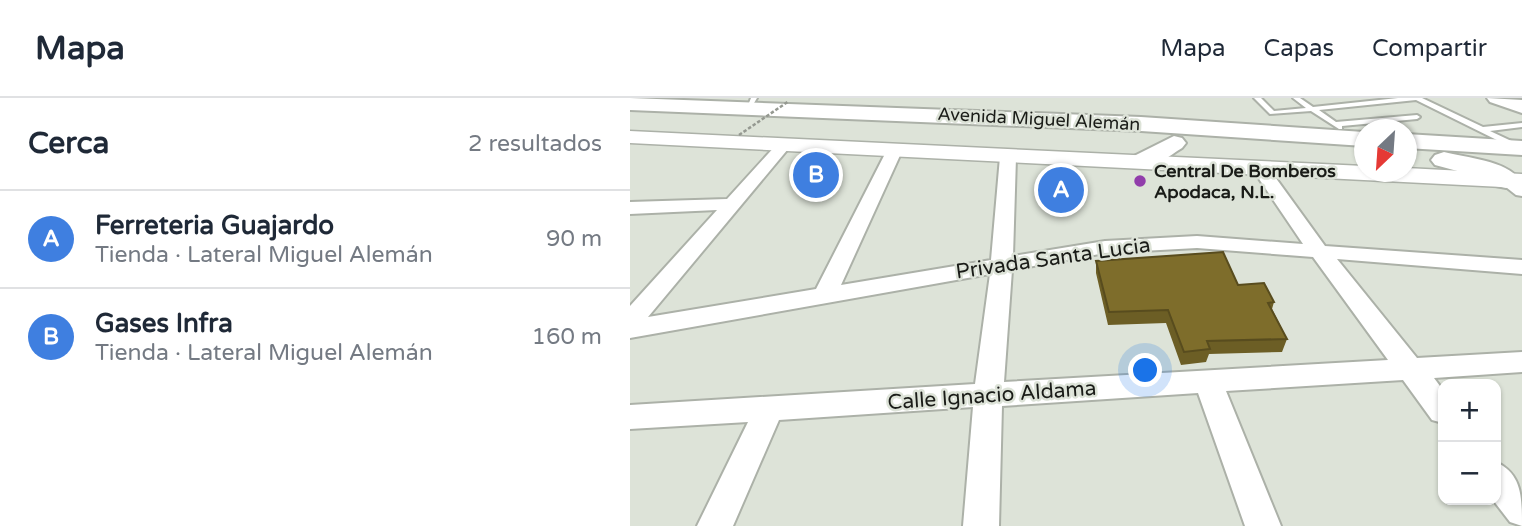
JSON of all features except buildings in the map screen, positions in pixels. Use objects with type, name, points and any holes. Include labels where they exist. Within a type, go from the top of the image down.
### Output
[{"type":"main road","points":[[1497,98],[1518,103]]},
{"type":"main road","name":"Avenida Miguel Alemán","points":[[630,104],[674,101],[752,103],[1141,124],[1286,134],[1354,142]]},
{"type":"main road","name":"Avenida Miguel Alemán","points":[[630,121],[1174,144],[1354,143]]},
{"type":"main road","points":[[1141,162],[1174,144]]},
{"type":"main road","points":[[1417,150],[1519,161]]},
{"type":"main road","points":[[1417,151],[1485,170],[1519,161]]},
{"type":"street","points":[[630,137],[1259,167],[1519,161]]},
{"type":"street","points":[[630,321],[783,146]]},
{"type":"street","points":[[825,295],[894,151]]},
{"type":"street","points":[[981,526],[988,396],[1002,264],[1007,157]]},
{"type":"street","points":[[1259,167],[1318,250],[1438,405]]},
{"type":"street","points":[[630,208],[730,204]]},
{"type":"street","name":"Privada Santa Lucia","points":[[630,329],[1002,264],[1152,242],[1197,242],[1318,250],[1522,267]]},
{"type":"street","points":[[630,289],[658,288]]},
{"type":"street","name":"Calle Ignacio Aldama","points":[[630,417],[1522,362]]},
{"type":"street","points":[[1208,382],[1264,526]]},
{"type":"street","points":[[715,526],[769,409]]},
{"type":"street","points":[[1501,483],[1522,510]]},
{"type":"lane","points":[[1296,98],[1354,138]]},
{"type":"lane","points":[[1272,113],[1417,98],[1485,129],[1519,161]]},
{"type":"lane","points":[[1259,99],[1286,134]]},
{"type":"lane","points":[[1335,124],[1417,117]]},
{"type":"lane","points":[[1485,129],[1519,161]]},
{"type":"path","points":[[739,135],[789,101]]},
{"type":"place","name":"Gases Infra","points":[[816,175]]},
{"type":"place","name":"Central De Bomberos Apodaca, N.L.","points":[[1140,181]]},
{"type":"place","name":"Ferreteria Guajardo","points":[[1061,190]]}]
